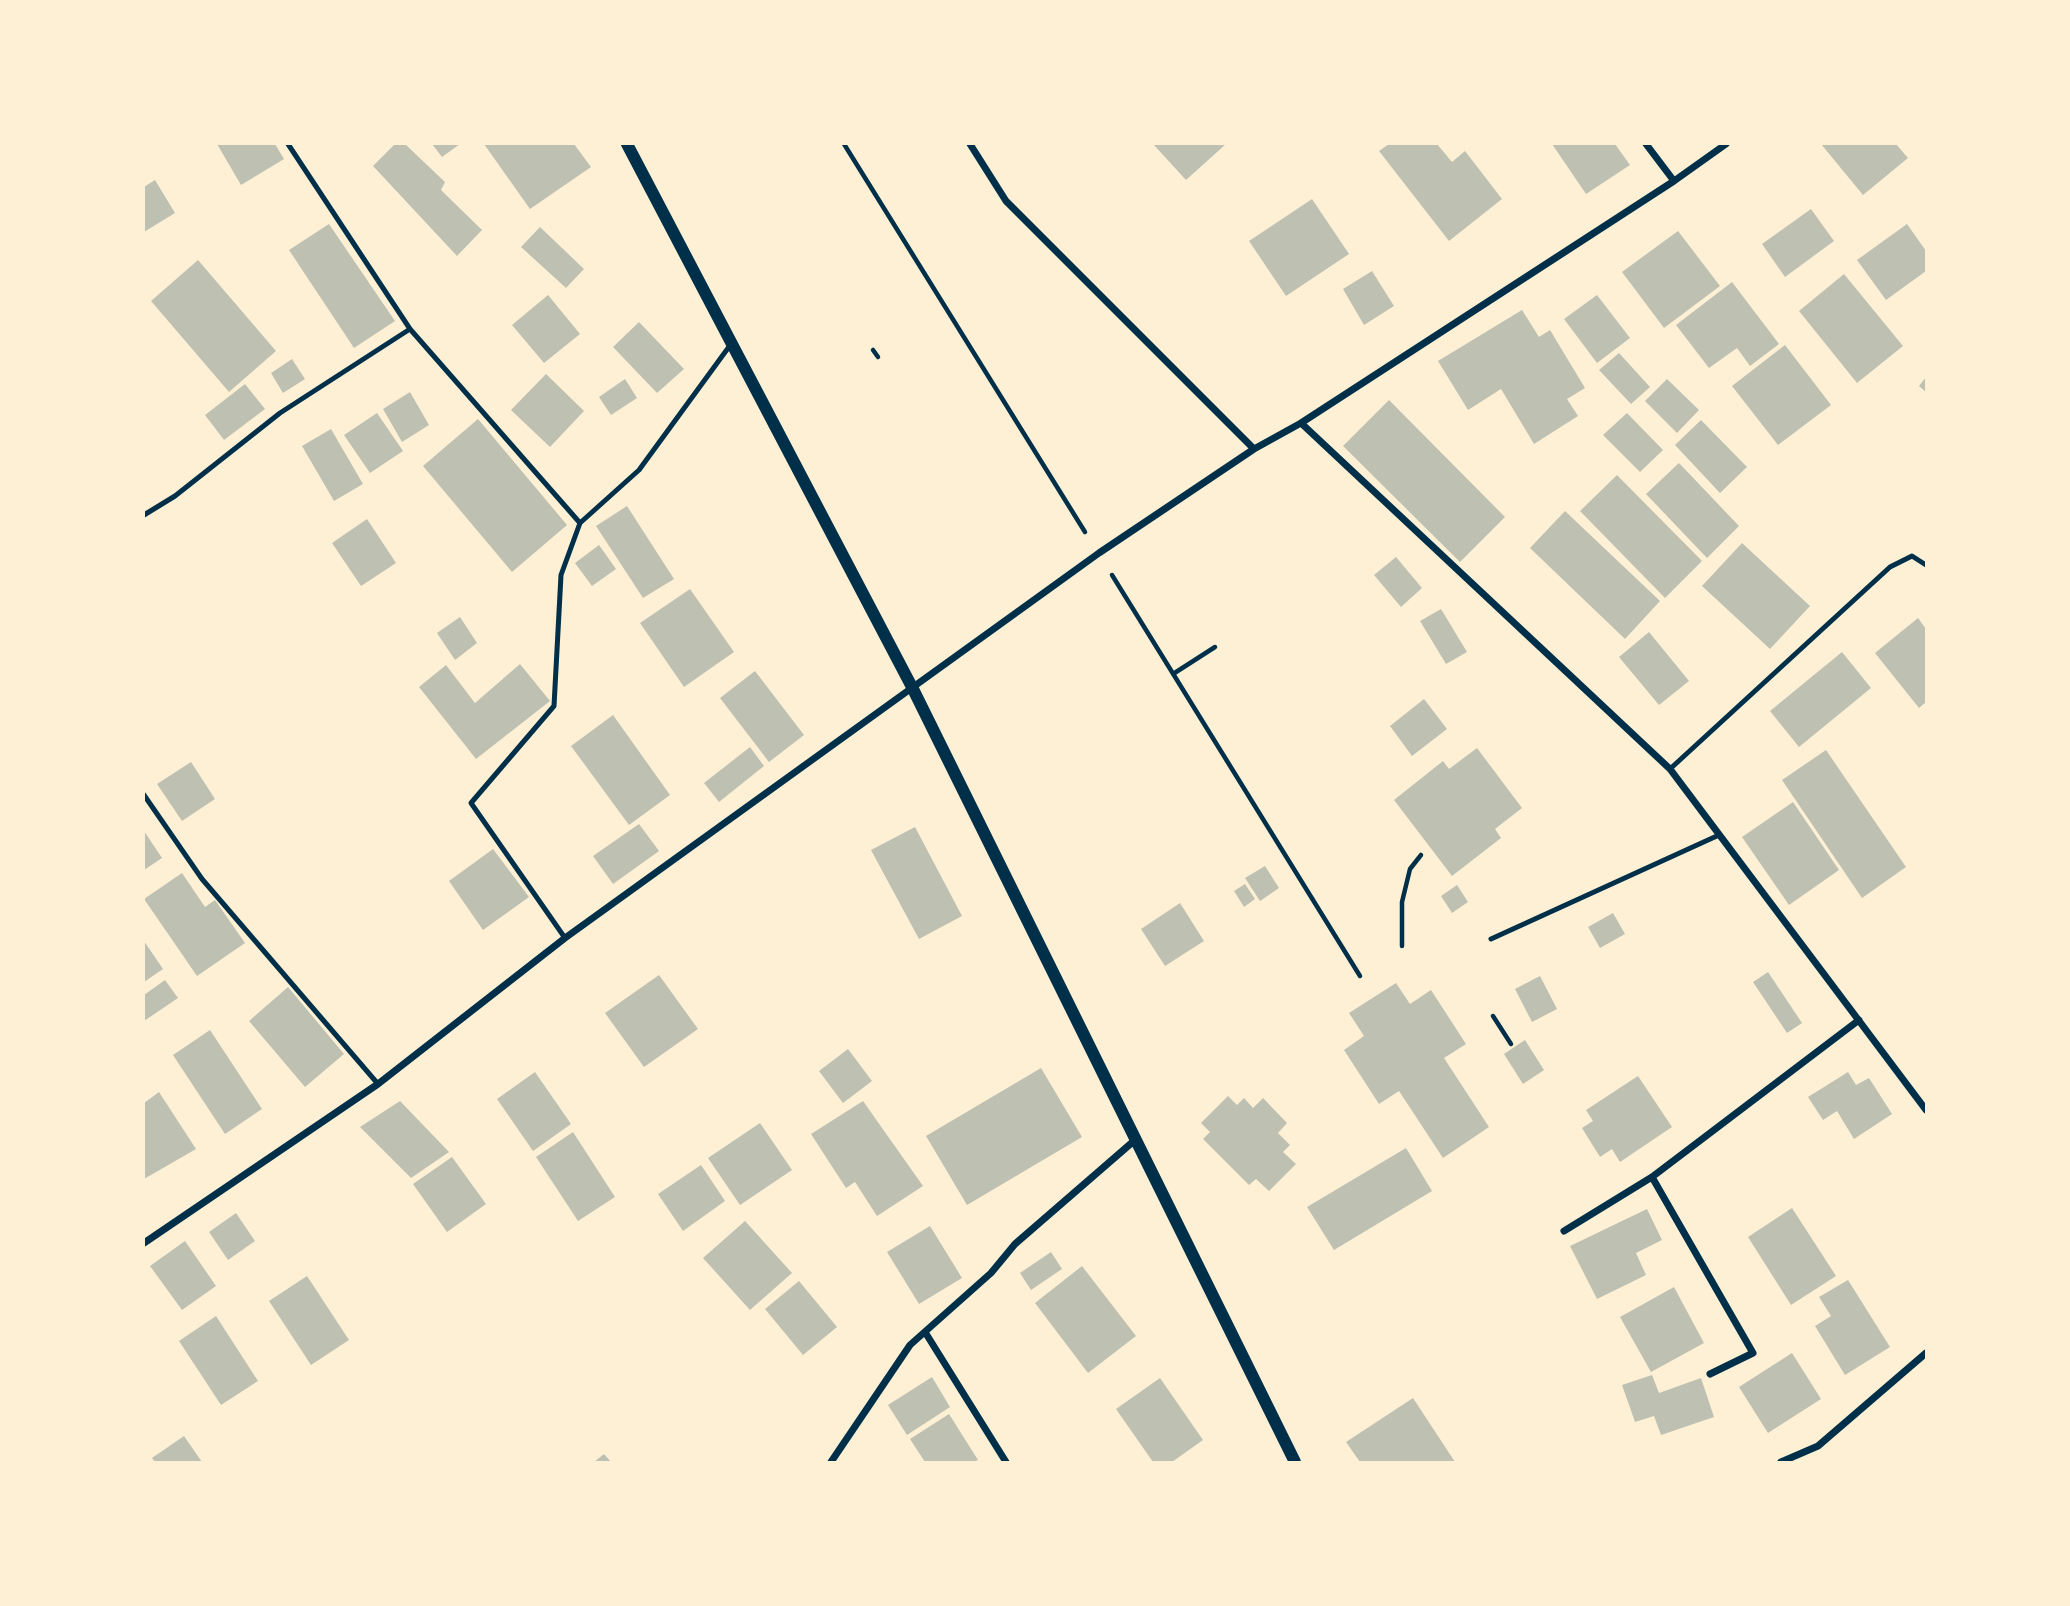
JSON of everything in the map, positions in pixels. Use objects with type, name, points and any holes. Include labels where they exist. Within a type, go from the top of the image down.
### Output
[{"type":"street","points":[[627,144],[913,689],[1295,1462]]},
{"type":"street","points":[[970,144],[1006,201],[1254,449]]},
{"type":"street","points":[[1646,144],[1674,181]]},
{"type":"street","points":[[144,1243],[377,1084],[565,938],[1099,553],[1254,449],[1301,423],[1674,181],[1726,144]]},
{"type":"street","points":[[1301,423],[1670,769],[1927,1110]]},
{"type":"street","points":[[1564,1231],[1651,1177],[1859,1020]]},
{"type":"street","points":[[831,1462],[910,1345],[991,1273],[1015,1244],[1135,1140]]},
{"type":"street","points":[[1651,1177],[1753,1353],[1710,1374]]},
{"type":"street","points":[[925,1332],[1006,1462]]},
{"type":"street","points":[[1781,1462],[1818,1446],[1927,1353]]},
{"type":"lane","points":[[288,144],[410,329],[580,523]]},
{"type":"lane","points":[[144,515],[175,496],[280,413],[410,329]]},
{"type":"lane","points":[[565,938],[471,803],[554,706],[561,575],[580,523],[639,470],[732,343]]},
{"type":"lane","points":[[1670,769],[1891,567],[1912,556],[1927,565]]},
{"type":"lane","points":[[144,795],[202,879],[377,1084]]},
{"type":"lane","points":[[1490,939],[1719,835]]},
{"type":"path","points":[[844,144],[1360,976]]},
{"type":"path","points":[[873,350],[878,357]]},
{"type":"path","points":[[1173,674],[1215,648]]},
{"type":"path","points":[[1402,946],[1402,901],[1410,869],[1421,855]]},
{"type":"path","points":[[1493,1016],[1511,1044]]},
{"type":"building","points":[[217,144],[275,144],[284,159],[241,185]]},
{"type":"building","points":[[395,144],[405,144],[445,182],[441,190],[482,230],[457,256],[373,166]]},
{"type":"building","points":[[432,144],[460,144],[442,157]]},
{"type":"building","points":[[484,144],[574,144],[591,167],[530,209]]},
{"type":"building","points":[[1153,144],[1226,144],[1186,180]]},
{"type":"building","points":[[1389,144],[1437,144],[1452,162],[1465,151],[1502,199],[1449,241],[1379,151]]},
{"type":"building","points":[[1552,144],[1615,144],[1630,165],[1586,194]]},
{"type":"building","points":[[1821,144],[1896,144],[1908,158],[1863,195]]},
{"type":"building","points":[[155,180],[175,213],[144,232],[144,187]]},
{"type":"building","points":[[1312,199],[1349,254],[1286,296],[1249,241]]},
{"type":"building","points":[[1811,209],[1834,241],[1785,277],[1762,244]]},
{"type":"building","points":[[329,224],[395,321],[354,348],[289,250]]},
{"type":"building","points":[[1907,224],[1926,251],[1926,271],[1886,300],[1857,260]]},
{"type":"building","points":[[540,227],[584,269],[566,288],[521,247]]},
{"type":"building","points":[[1678,231],[1720,286],[1664,328],[1622,272]]},
{"type":"building","points":[[198,260],[276,351],[229,392],[151,301]]},
{"type":"building","points":[[1372,271],[1394,306],[1364,325],[1343,289]]},
{"type":"building","points":[[1844,274],[1903,346],[1857,383],[1799,311]]},
{"type":"building","points":[[1732,282],[1779,344],[1750,366],[1737,348],[1709,368],[1676,325]]},
{"type":"building","points":[[548,295],[580,334],[544,363],[512,325]]},
{"type":"building","points":[[1597,295],[1630,338],[1597,363],[1564,319]]},
{"type":"building","points":[[1522,310],[1539,337],[1550,330],[1585,388],[1567,399],[1578,416],[1534,444],[1501,389],[1468,410],[1438,361]]},
{"type":"building","points":[[639,322],[684,369],[657,393],[613,347]]},
{"type":"building","points":[[1785,345],[1831,405],[1778,445],[1732,386]]},
{"type":"building","points":[[1619,353],[1650,387],[1631,404],[1599,370]]},
{"type":"building","points":[[292,359],[305,379],[283,393],[271,373]]},
{"type":"building","points":[[546,374],[584,411],[550,447],[511,410]]},
{"type":"building","points":[[1926,377],[1926,392],[1919,386]]},
{"type":"building","points":[[625,379],[637,398],[611,415],[599,397]]},
{"type":"building","points":[[1667,379],[1699,410],[1677,433],[1645,401]]},
{"type":"building","points":[[245,384],[265,409],[224,440],[205,415]]},
{"type":"building","points":[[410,392],[429,425],[402,442],[383,409]]},
{"type":"building","points":[[1389,400],[1505,517],[1460,562],[1343,446]]},
{"type":"building","points":[[377,413],[403,451],[370,473],[344,435]]},
{"type":"building","points":[[1627,413],[1663,450],[1640,472],[1603,435]]},
{"type":"building","points":[[478,419],[567,525],[512,572],[423,466]]},
{"type":"building","points":[[1701,420],[1747,467],[1720,493],[1675,445]]},
{"type":"building","points":[[331,429],[363,484],[334,501],[302,446]]},
{"type":"building","points":[[1679,463],[1739,526],[1707,558],[1646,494]]},
{"type":"building","points":[[1617,475],[1702,561],[1665,598],[1580,511]]},
{"type":"building","points":[[627,506],[674,579],[643,598],[596,526]]},
{"type":"building","points":[[1565,511],[1660,601],[1625,639],[1530,548]]},
{"type":"building","points":[[367,519],[396,563],[361,586],[332,543]]},
{"type":"building","points":[[1742,543],[1810,606],[1770,649],[1702,586]]},
{"type":"building","points":[[599,545],[616,569],[592,586],[575,563]]},
{"type":"building","points":[[1396,557],[1422,588],[1401,607],[1374,575]]},
{"type":"building","points":[[690,589],[734,652],[684,687],[640,623]]},
{"type":"building","points":[[1441,609],[1467,652],[1446,664],[1420,621]]},
{"type":"building","points":[[460,617],[477,643],[455,660],[437,633]]},
{"type":"building","points":[[1918,618],[1926,629],[1926,702],[1919,708],[1875,653]]},
{"type":"building","points":[[1649,632],[1689,681],[1659,705],[1619,657]]},
{"type":"building","points":[[1842,652],[1871,688],[1799,747],[1770,711]]},
{"type":"building","points":[[520,664],[550,701],[476,759],[419,687],[446,665],[475,703]]},
{"type":"building","points":[[755,671],[804,735],[769,762],[720,698]]},
{"type":"building","points":[[1424,699],[1447,729],[1412,756],[1390,726]]},
{"type":"building","points":[[613,715],[670,795],[629,825],[571,746]]},
{"type":"building","points":[[750,747],[764,766],[719,802],[704,783]]},
{"type":"building","points":[[1477,748],[1522,808],[1495,829],[1501,838],[1452,876],[1394,800],[1443,761],[1449,769]]},
{"type":"building","points":[[1826,750],[1906,867],[1862,898],[1782,780]]},
{"type":"building","points":[[191,762],[215,799],[182,821],[157,784]]},
{"type":"building","points":[[1793,802],[1839,870],[1789,905],[1742,837]]},
{"type":"building","points":[[639,824],[659,851],[613,884],[593,856]]},
{"type":"building","points":[[915,827],[962,916],[919,939],[871,850]]},
{"type":"building","points":[[144,831],[162,858],[144,870]]},
{"type":"building","points":[[493,849],[529,897],[483,930],[449,881]]},
{"type":"building","points":[[1265,866],[1279,888],[1260,901],[1245,878]]},
{"type":"building","points":[[182,873],[205,907],[215,900],[245,943],[197,976],[144,899]]},
{"type":"building","points":[[1245,884],[1255,899],[1244,907],[1234,891]]},
{"type":"building","points":[[1457,885],[1468,902],[1452,913],[1441,896]]},
{"type":"building","points":[[1180,903],[1204,941],[1165,966],[1141,929]]},
{"type":"building","points":[[1613,913],[1625,934],[1600,948],[1588,927]]},
{"type":"building","points":[[144,941],[163,969],[144,982]]},
{"type":"building","points":[[1768,972],[1802,1023],[1787,1033],[1753,982]]},
{"type":"building","points":[[659,975],[698,1029],[644,1067],[605,1013]]},
{"type":"building","points":[[1540,976],[1557,1009],[1532,1022],[1515,989]]},
{"type":"building","points":[[165,980],[178,998],[144,1021],[144,995]]},
{"type":"building","points":[[1396,983],[1410,1004],[1431,990],[1466,1044],[1444,1058],[1489,1127],[1443,1158],[1399,1091],[1379,1104],[1344,1050],[1364,1036],[1349,1013]]},
{"type":"building","points":[[288,987],[344,1054],[305,1087],[249,1021]]},
{"type":"building","points":[[210,1030],[262,1109],[225,1134],[173,1055]]},
{"type":"building","points":[[1525,1040],[1544,1070],[1523,1084],[1504,1054]]},
{"type":"building","points":[[848,1049],[872,1081],[843,1103],[819,1071]]},
{"type":"building","points":[[1041,1068],[1082,1137],[967,1205],[926,1136]]},
{"type":"building","points":[[535,1072],[571,1124],[533,1151],[497,1099]]},
{"type":"building","points":[[1848,1072],[1856,1085],[1869,1078],[1892,1114],[1854,1139],[1837,1111],[1823,1120],[1808,1097]]},
{"type":"building","points":[[1638,1076],[1672,1127],[1620,1162],[1612,1149],[1600,1157],[1582,1128],[1593,1121],[1586,1110]]},
{"type":"building","points":[[159,1092],[196,1149],[144,1179],[144,1103]]},
{"type":"building","points":[[1228,1096],[1237,1105],[1244,1098],[1253,1108],[1263,1098],[1287,1123],[1278,1133],[1290,1145],[1283,1152],[1296,1164],[1269,1191],[1256,1179],[1249,1185],[1203,1139],[1210,1132],[1201,1123]]},
{"type":"building","points":[[400,1101],[449,1152],[411,1178],[360,1127]]},
{"type":"building","points":[[863,1101],[923,1186],[877,1216],[855,1182],[846,1188],[811,1134]]},
{"type":"building","points":[[760,1123],[792,1170],[740,1205],[708,1158]]},
{"type":"building","points":[[573,1132],[615,1197],[578,1221],[536,1157]]},
{"type":"building","points":[[1406,1148],[1432,1191],[1334,1250],[1307,1207]]},
{"type":"building","points":[[452,1157],[486,1204],[447,1232],[413,1184]]},
{"type":"building","points":[[701,1165],[725,1201],[683,1231],[658,1194]]},
{"type":"building","points":[[1792,1208],[1836,1276],[1791,1305],[1748,1237]]},
{"type":"building","points":[[1647,1209],[1662,1240],[1636,1253],[1646,1275],[1597,1299],[1570,1246]]},
{"type":"building","points":[[236,1213],[255,1241],[228,1260],[209,1232]]},
{"type":"building","points":[[745,1221],[792,1273],[750,1310],[703,1258]]},
{"type":"building","points":[[930,1226],[962,1278],[919,1304],[887,1252]]},
{"type":"building","points":[[185,1241],[216,1286],[182,1310],[150,1266]]},
{"type":"building","points":[[1051,1252],[1062,1269],[1031,1290],[1020,1273]]},
{"type":"building","points":[[1082,1266],[1136,1336],[1088,1373],[1035,1303]]},
{"type":"building","points":[[307,1276],[349,1340],[311,1365],[269,1301]]},
{"type":"building","points":[[1848,1280],[1890,1347],[1845,1375],[1815,1326],[1831,1316],[1819,1297]]},
{"type":"building","points":[[799,1281],[837,1327],[803,1355],[765,1309]]},
{"type":"building","points":[[1674,1287],[1704,1343],[1651,1372],[1620,1317]]},
{"type":"building","points":[[216,1316],[258,1381],[221,1405],[179,1341]]},
{"type":"building","points":[[1792,1353],[1821,1399],[1768,1433],[1739,1387]]},
{"type":"building","points":[[1652,1375],[1659,1393],[1701,1378],[1714,1417],[1661,1435],[1654,1416],[1635,1422],[1622,1385]]},
{"type":"building","points":[[932,1377],[950,1407],[907,1435],[888,1405]]},
{"type":"building","points":[[1160,1378],[1203,1440],[1172,1462],[1153,1462],[1116,1409]]},
{"type":"building","points":[[1413,1398],[1455,1462],[1360,1462],[1346,1442]]},
{"type":"building","points":[[949,1414],[978,1460],[925,1462],[910,1439]]},
{"type":"building","points":[[184,1436],[202,1462],[155,1462],[152,1458]]},
{"type":"building","points":[[604,1454],[611,1462],[594,1462]]}]
